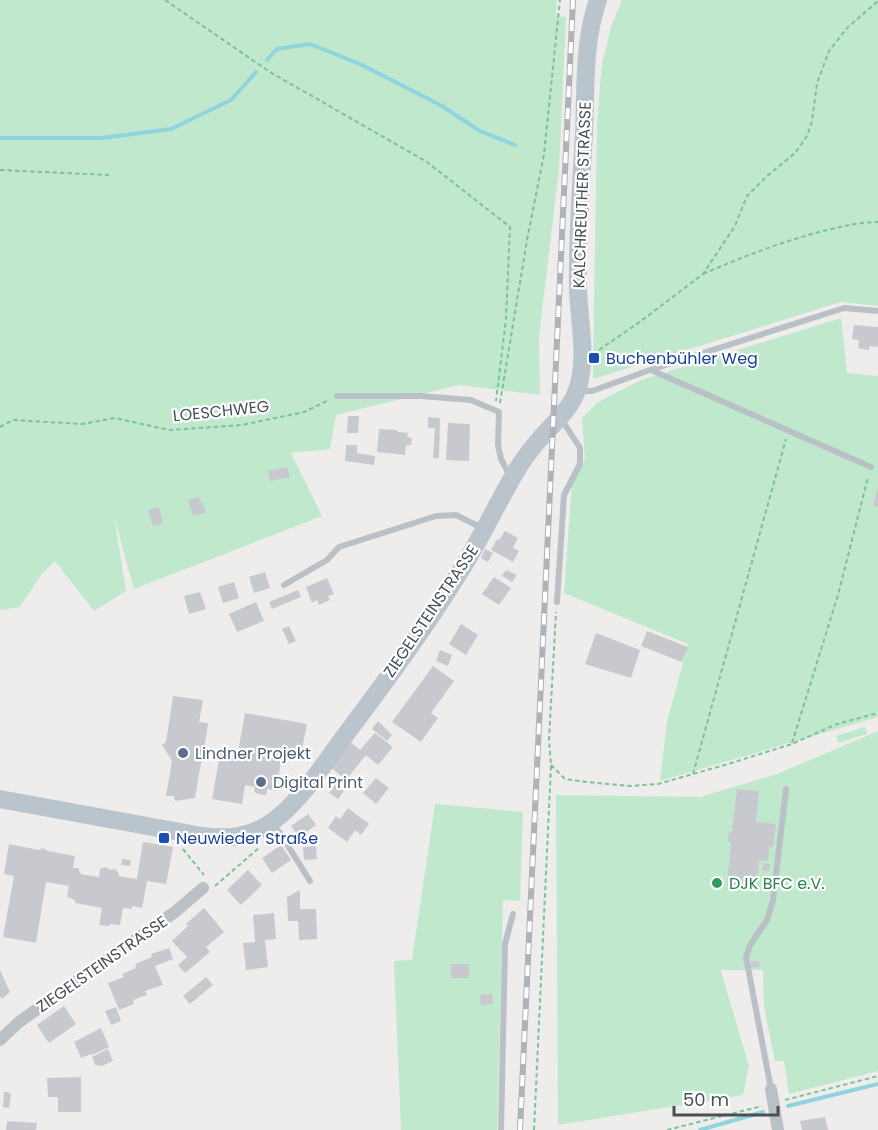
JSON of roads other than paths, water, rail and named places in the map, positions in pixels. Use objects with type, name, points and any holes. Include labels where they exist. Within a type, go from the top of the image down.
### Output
[{"type":"street","name":"KALCHREUTHER STRASSE","points":[[577,390],[581,368],[578,250],[587,67],[591,21],[598,0]]},
{"type":"street","name":"ZIEGELSTEINSTRASSE","points":[[271,822],[296,800],[421,632],[485,530],[532,447],[570,406],[577,390]]},
{"type":"street","points":[[0,799],[215,838],[250,834],[271,822]]},
{"type":"street","name":"ZIEGELSTEINSTRASSE","points":[[0,1040],[19,1022],[208,887]]},
{"type":"street","points":[[771,1089],[778,1130]]},
{"type":"lane","points":[[577,390],[592,391],[650,370],[844,308],[878,311]]},
{"type":"lane","points":[[650,370],[871,467]]},
{"type":"lane","points":[[337,396],[431,397],[471,400],[496,411],[501,459],[512,479]]},
{"type":"lane","points":[[557,602],[564,495],[580,464],[580,448],[560,418]]},
{"type":"lane","points":[[284,585],[327,560],[339,547],[436,516],[456,514],[485,530]]},
{"type":"lane","points":[[771,1089],[746,957],[750,945],[767,920],[773,900],[786,789]]},
{"type":"lane","points":[[271,822],[310,881]]},
{"type":"lane","points":[[501,1130],[505,944],[513,914]]},
{"type":"waterway","points":[[267,60],[277,49],[310,44],[360,64],[442,106],[480,131],[515,145]]},
{"type":"waterway","points":[[0,138],[102,138],[171,129],[231,100],[256,72]]},
{"type":"waterway","points":[[788,1106],[878,1084]]},
{"type":"waterway","points":[[700,1130],[763,1112]]},
{"type":"railway","points":[[520,1130],[573,0]]},
{"type":"place","name":"Buchenbühler Weg","points":[[594,358]]},
{"type":"place","name":"Lindner Projekt","points":[[183,753]]},
{"type":"place","name":"Digital Print","points":[[261,782]]},
{"type":"place","name":"Neuwieder Straße","points":[[164,838]]},
{"type":"place","name":"DJK BFC e.V.","points":[[717,883]]}]
